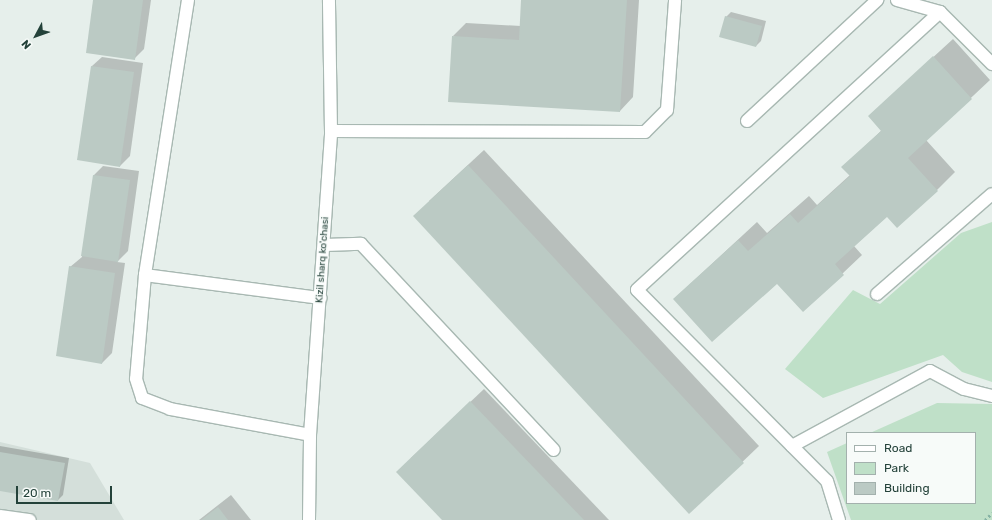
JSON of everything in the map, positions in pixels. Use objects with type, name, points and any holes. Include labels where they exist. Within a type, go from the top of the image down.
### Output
[{"type":"street","points":[[188,0],[145,275],[136,379],[142,398],[170,409],[310,435]]},
{"type":"street","name":"Kizil sharq ko'chasi","points":[[310,520],[310,435],[325,245],[331,131],[329,0]]},
{"type":"street","points":[[331,131],[645,132],[667,110],[675,0]]},
{"type":"street","points":[[747,121],[877,0]]},
{"type":"street","points":[[897,0],[940,12],[992,64]]},
{"type":"street","points":[[839,520],[827,481],[637,290],[940,12]]},
{"type":"street","points":[[877,294],[992,194]]},
{"type":"street","points":[[325,245],[361,244],[554,450]]},
{"type":"street","points":[[145,275],[320,298]]},
{"type":"street","points":[[792,446],[930,371],[964,389],[992,396]]},
{"type":"street","points":[[0,516],[30,520]]},
{"type":"path","points":[[985,520],[992,513]]},
{"type":"shaded area","points":[[0,442],[90,463],[124,520],[0,520]]},
{"type":"green space","points":[[992,222],[992,382],[962,372],[943,355],[823,398],[785,369],[853,290],[880,304],[961,233]]},
{"type":"green space","points":[[937,403],[992,404],[992,520],[851,520],[827,452],[846,443],[846,504],[976,504],[976,432],[872,432]]},
{"type":"building","points":[[93,0],[143,0],[135,60],[86,53]]},
{"type":"building","points":[[521,0],[627,0],[620,112],[448,102],[452,36],[519,40]]},
{"type":"building","points":[[725,16],[762,26],[756,47],[719,37]]},
{"type":"building","points":[[933,56],[972,99],[908,158],[938,191],[897,228],[887,217],[835,264],[844,275],[803,312],[777,284],[712,342],[673,299],[738,240],[748,251],[790,214],[798,223],[850,176],[841,167],[881,131],[868,116]]},
{"type":"building","points":[[91,66],[134,72],[120,167],[77,160]]},
{"type":"building","points":[[468,165],[744,463],[689,514],[413,216]]},
{"type":"building","points":[[93,175],[130,180],[118,262],[81,256]]},
{"type":"building","points":[[69,266],[115,273],[102,364],[56,356]]},
{"type":"building","points":[[470,401],[584,520],[442,520],[396,472]]},
{"type":"building","points":[[0,452],[65,463],[58,501],[0,491]]},
{"type":"building","points":[[218,507],[228,520],[201,520]]}]
